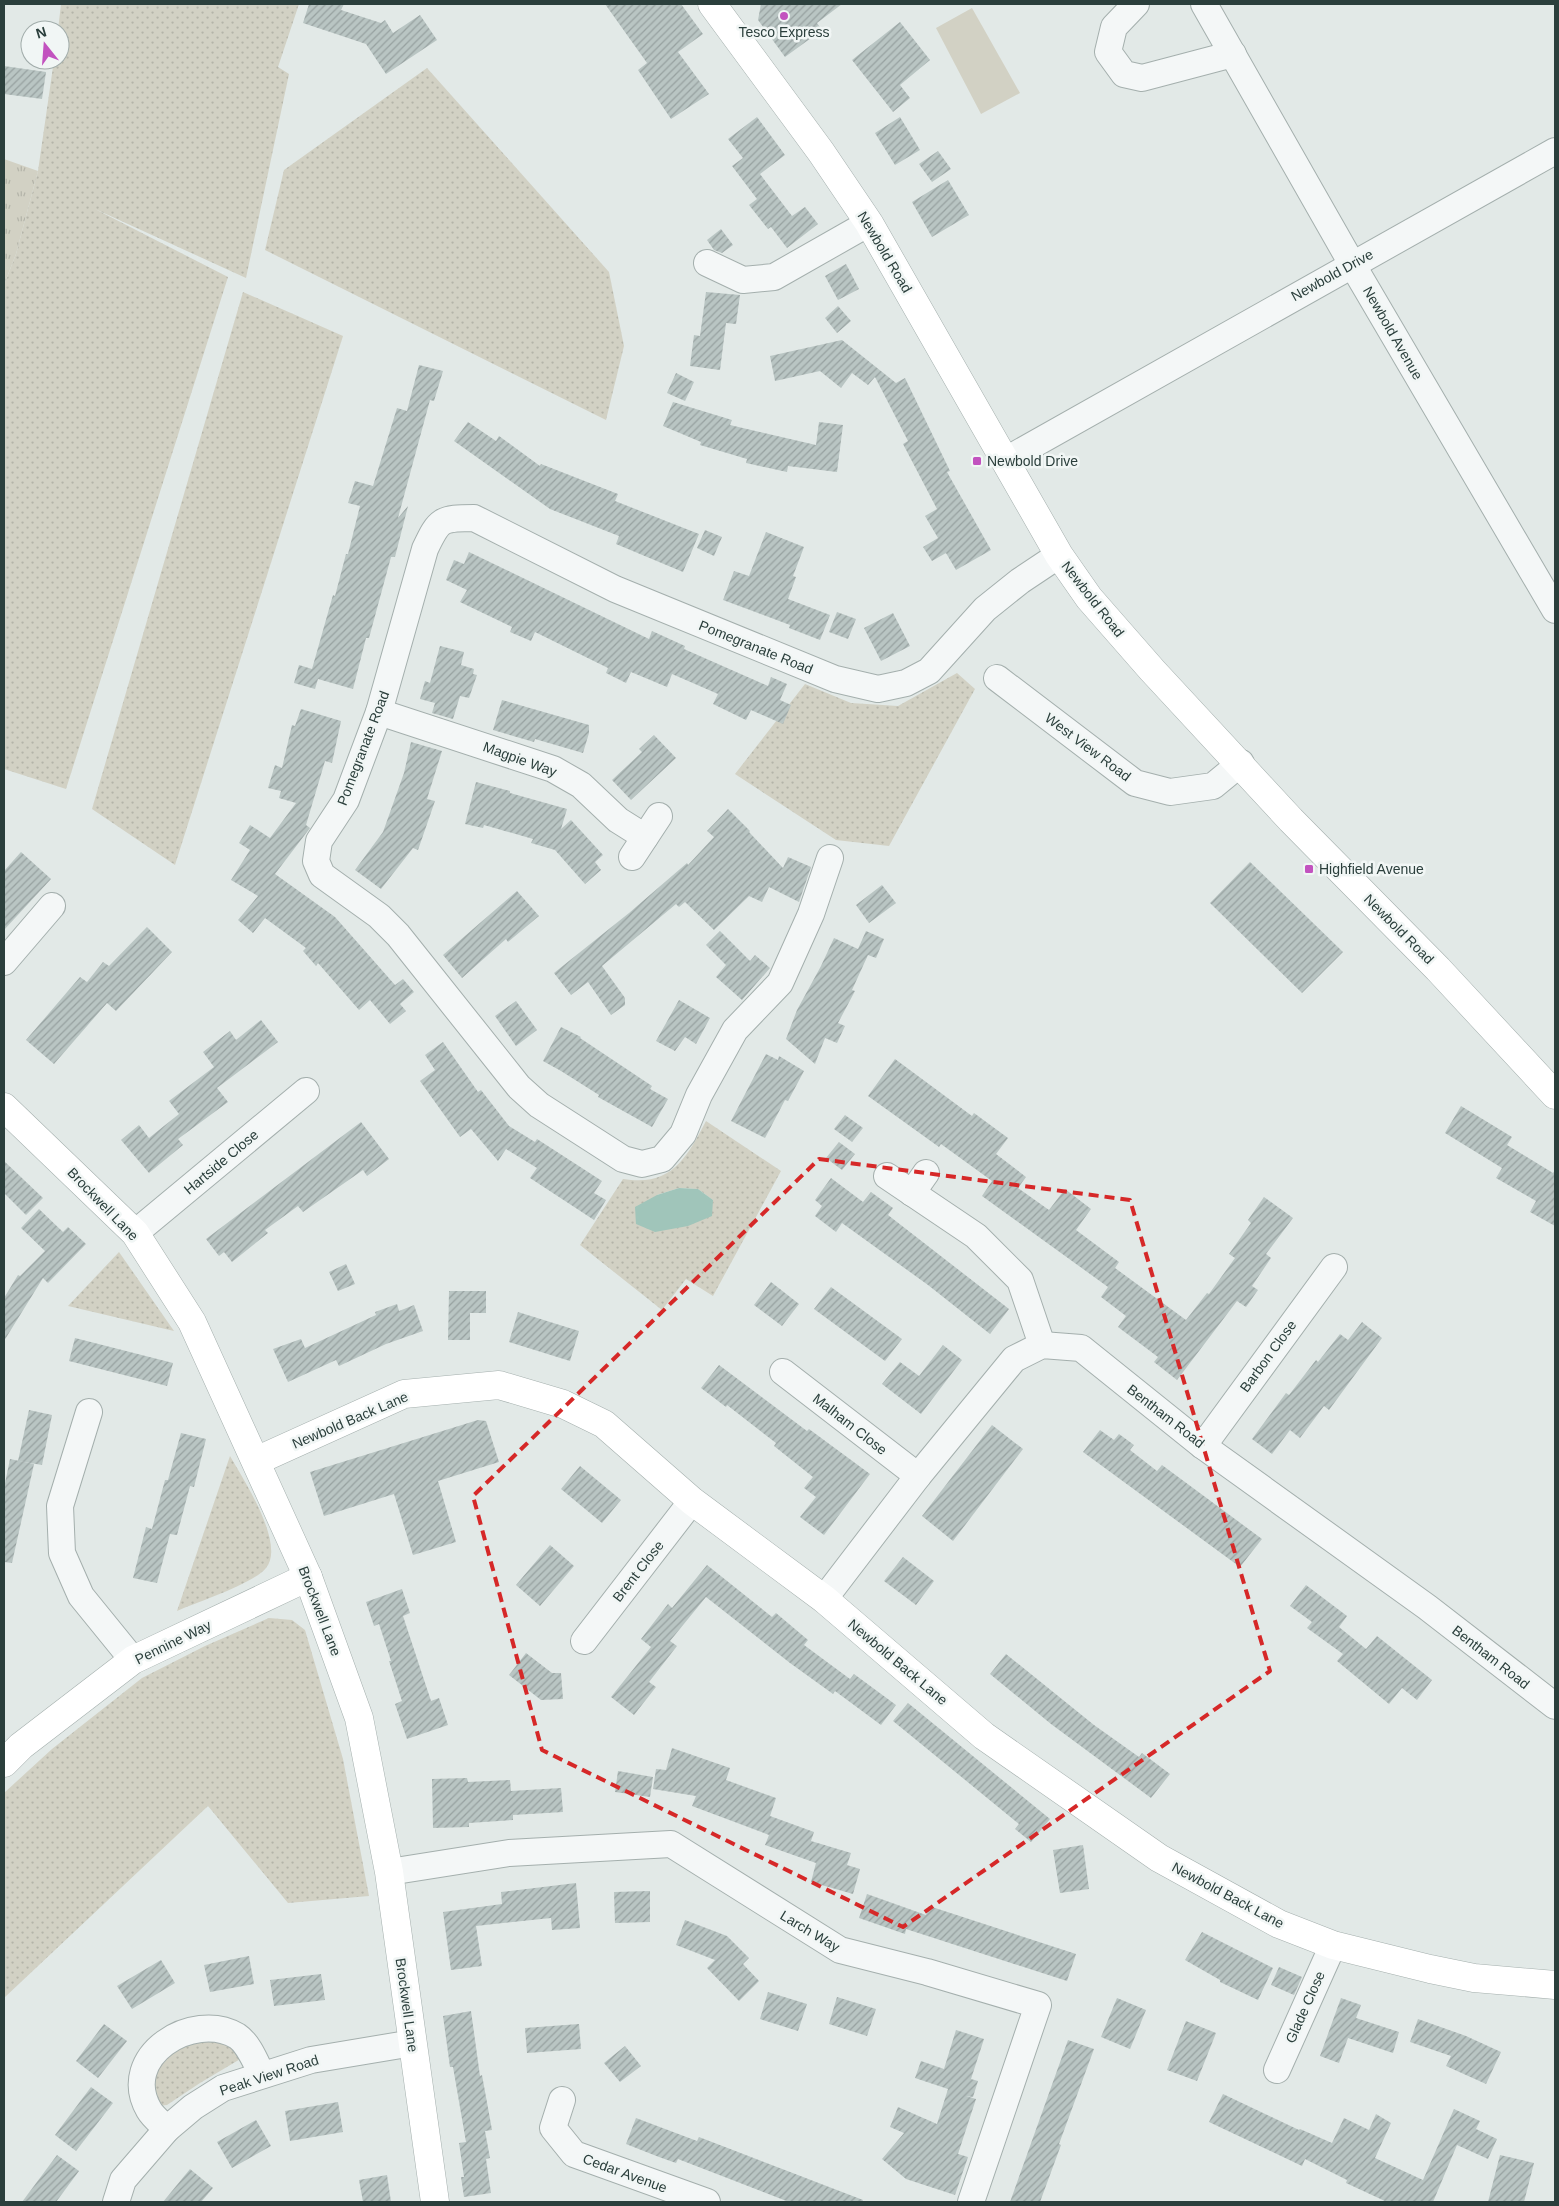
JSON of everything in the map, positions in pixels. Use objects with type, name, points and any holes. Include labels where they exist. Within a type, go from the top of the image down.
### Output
[{"type":"street","name":"Newbold Road","points":[[712,4],[821,152],[869,223],[1059,554],[1089,598],[1152,670],[1241,763],[1291,820],[1438,969],[1555,1095]]},
{"type":"street","points":[[1136,4],[1114,28],[1108,52],[1124,74],[1142,78],[1233,54]]},
{"type":"street","name":"Newbold Avenue","points":[[1204,4],[1352,264],[1555,610]]},
{"type":"street","name":"Newbold Drive","points":[[1006,460],[1555,150]]},
{"type":"street","points":[[707,264],[744,280],[774,277],[869,223]]},
{"type":"street","name":"Pomegranate Road","points":[[829,856],[811,914],[780,983],[735,1030],[699,1095],[683,1134],[662,1159],[642,1164],[623,1159],[539,1105],[519,1087],[398,936],[379,916],[322,875],[316,861],[319,841],[346,800],[379,712],[425,549],[435,527],[448,518],[474,518],[615,589],[834,679],[878,690],[906,683],[929,671],[985,608],[1059,554]]},
{"type":"street","name":"West View Road","points":[[997,678],[1135,782],[1170,792],[1213,786],[1241,763]]},
{"type":"street","name":"Magpie Way","points":[[379,712],[553,769],[581,785],[618,820],[645,837]]},
{"type":"street","points":[[4,962],[52,906]]},
{"type":"street","name":"Hartside Close","points":[[135,1233],[306,1091]]},
{"type":"street","name":"Brockwell Lane","points":[[4,1107],[135,1233],[192,1322],[308,1577],[359,1718],[389,1872],[435,2202]]},
{"type":"street","points":[[824,1600],[918,1476],[1014,1359],[1042,1345],[1020,1280],[919,1183],[887,1176]]},
{"type":"street","name":"Barbon Close","points":[[1203,1446],[1334,1267]]},
{"type":"street","name":"Bentham Road","points":[[1042,1345],[1081,1348],[1203,1446],[1427,1607],[1555,1706]]},
{"type":"street","name":"Malham Close","points":[[783,1372],[918,1476]]},
{"type":"street","name":"Newbold Back Lane","points":[[256,1461],[404,1394],[499,1385],[563,1404],[604,1424],[692,1501],[824,1600],[984,1736],[1159,1858],[1279,1924],[1333,1945],[1474,1978],[1555,1985]]},
{"type":"street","points":[[89,1412],[60,1506],[62,1553],[81,1596],[132,1660]]},
{"type":"street","name":"Brent Close","points":[[584,1640],[692,1501]]},
{"type":"street","name":"Pennine Way","points":[[4,1763],[21,1746],[132,1660],[308,1577]]},
{"type":"street","name":"Larch Way","points":[[389,1872],[509,1853],[671,1844],[840,1950],[927,1972],[1038,2005],[971,2202]]},
{"type":"street","name":"Glade Close","points":[[1277,2070],[1333,1945]]},
{"type":"street","points":[[167,2130],[149,2110],[142,2082],[144,2068],[149,2056],[159,2046],[186,2032],[204,2028],[222,2031],[238,2037],[247,2047],[262,2075]]},
{"type":"street","name":"Peak View Road","points":[[116,2202],[123,2180],[167,2130],[194,2107],[223,2088],[311,2060],[412,2043]]},
{"type":"street","name":"Cedar Avenue","points":[[562,2100],[553,2128],[574,2154],[707,2202]]},
{"type":"highlighted area","points":[[819,1159],[1130,1200],[1270,1671],[903,1927],[542,1750],[473,1496]]},
{"type":"green space","points":[[61,4],[299,4],[278,67],[289,74],[246,278],[95,209],[228,277],[66,789],[4,769],[4,285],[16,254],[38,171],[53,70],[70,70],[70,20],[59,20]]},
{"type":"green space","points":[[972,8],[1020,93],[981,114],[936,28]]},
{"type":"green space","points":[[427,68],[609,272],[624,346],[606,420],[265,250],[284,170]]},
{"type":"green space","points":[[4,159],[38,171],[16,254],[4,285]]},
{"type":"green space","points":[[243,292],[343,336],[175,865],[92,809]]},
{"type":"green space","points":[[957,673],[975,689],[889,846],[836,840],[735,774],[805,684],[851,703],[898,706]]},
{"type":"green space","points":[[706,1121],[781,1171],[713,1296],[686,1279],[662,1310],[580,1245],[623,1179],[653,1179],[665,1174],[684,1158]],"holes":[[[679,1188],[698,1189],[713,1200],[657,1195]]]},
{"type":"green space","points":[[119,1252],[174,1331],[68,1306]]},
{"type":"green space","points":[[230,1456],[252,1495],[267,1528],[271,1544],[271,1557],[266,1568],[250,1580],[177,1611]]},
{"type":"green space","points":[[269,1618],[292,1620],[305,1630],[343,1759],[369,1896],[288,1903],[208,1806],[4,1998],[4,1793],[52,1749],[142,1678],[205,1646]]},
{"type":"green space","points":[[200,2035],[232,2042],[242,2058],[167,2105],[159,2106],[154,2101],[155,2065]]},
{"type":"shaded area","points":[[679,1188],[698,1189],[713,1200],[712,1216],[688,1226],[655,1232],[636,1224],[635,1207],[657,1195]]},
{"type":"building","points":[[309,4],[344,4],[341,10],[381,23],[385,20],[393,33],[420,15],[437,40],[386,74],[366,44],[303,23]]},
{"type":"building","points":[[605,4],[681,4],[703,34],[678,52],[709,94],[671,119],[638,70],[647,63]]},
{"type":"building","points":[[761,4],[842,4],[817,23],[822,30],[785,57],[758,20]]},
{"type":"building","points":[[900,22],[930,60],[900,85],[910,98],[893,112],[852,60]]},
{"type":"building","points":[[4,66],[20,68],[20,70],[46,72],[42,99],[4,94]]},
{"type":"building","points":[[757,117],[785,155],[760,174],[792,216],[805,207],[818,224],[787,248],[771,227],[768,229],[749,205],[757,199],[732,166],[743,158],[728,139]]},
{"type":"building","points":[[900,117],[920,150],[895,165],[875,133]]},
{"type":"building","points":[[938,151],[951,169],[932,182],[919,164]]},
{"type":"building","points":[[948,180],[969,215],[932,237],[912,202]]},
{"type":"building","points":[[721,229],[733,245],[722,253],[714,250],[707,240]]},
{"type":"building","points":[[846,264],[859,289],[838,300],[825,276]]},
{"type":"building","points":[[706,292],[740,295],[736,324],[726,323],[720,370],[690,366],[694,335],[700,336]]},
{"type":"building","points":[[838,306],[851,321],[837,333],[825,318]]},
{"type":"building","points":[[842,340],[896,383],[905,378],[950,471],[947,472],[991,550],[956,570],[946,553],[932,561],[923,547],[938,538],[925,516],[937,509],[903,444],[908,441],[875,377],[868,385],[852,373],[841,388],[820,371],[775,381],[770,356]]},
{"type":"building","points":[[419,365],[443,371],[434,401],[430,400],[398,518],[408,506],[395,557],[391,557],[369,638],[366,638],[353,689],[318,679],[315,689],[294,683],[299,665],[312,669],[333,595],[335,596],[346,554],[348,554],[360,506],[348,503],[355,481],[373,486],[397,408],[407,411]]},
{"type":"building","points":[[676,373],[694,382],[685,401],[667,393]]},
{"type":"building","points":[[673,402],[732,420],[730,425],[816,445],[819,422],[843,425],[837,472],[788,466],[787,472],[746,463],[747,459],[700,445],[701,442],[663,426]]},
{"type":"building","points":[[468,422],[496,441],[499,436],[540,466],[541,464],[618,494],[615,501],[699,534],[683,572],[616,544],[619,536],[550,509],[454,441]]},
{"type":"building","points":[[705,530],[722,537],[714,556],[697,548]]},
{"type":"building","points":[[766,532],[804,547],[793,576],[796,577],[788,599],[830,615],[820,640],[789,628],[790,625],[723,600],[734,571],[749,576]]},
{"type":"building","points":[[469,552],[649,639],[652,631],[685,646],[684,649],[768,686],[771,677],[787,684],[780,700],[791,705],[783,724],[751,710],[746,720],[713,704],[718,694],[672,674],[667,687],[631,672],[626,683],[606,673],[608,668],[535,632],[531,641],[510,632],[512,627],[460,602],[467,590],[446,580],[454,560],[464,564]]},
{"type":"building","points":[[837,612],[856,619],[848,639],[829,632]]},
{"type":"building","points":[[893,613],[910,646],[881,661],[864,628]]},
{"type":"building","points":[[440,646],[464,652],[461,665],[474,669],[473,674],[477,675],[469,698],[460,696],[453,719],[432,713],[435,703],[420,699],[425,681],[430,683]]},
{"type":"building","points":[[502,700],[589,725],[589,733],[583,753],[535,739],[534,742],[493,730]]},
{"type":"building","points":[[301,709],[341,721],[332,763],[325,761],[306,825],[310,828],[275,874],[335,917],[395,985],[403,979],[414,992],[400,1004],[406,1011],[390,1024],[370,1000],[359,1010],[318,963],[316,966],[303,951],[306,948],[265,918],[253,933],[238,920],[258,896],[231,880],[250,850],[239,843],[250,825],[270,838],[296,803],[279,798],[281,791],[268,788],[275,765],[282,768],[292,725],[295,726]]},
{"type":"building","points":[[654,735],[676,758],[631,800],[612,780],[642,752],[639,749]]},
{"type":"building","points":[[411,742],[442,751],[427,799],[435,801],[418,850],[413,848],[381,889],[355,870],[383,832],[404,773]]},
{"type":"building","points":[[476,782],[567,809],[561,829],[571,820],[603,855],[595,862],[601,870],[585,884],[555,850],[531,843],[533,839],[484,825],[483,828],[465,824]]},
{"type":"building","points":[[728,809],[783,868],[788,857],[811,867],[799,902],[769,887],[762,902],[749,896],[714,930],[685,902],[679,907],[676,904],[602,966],[625,998],[625,1005],[611,1015],[588,982],[571,995],[554,973],[629,913],[687,863],[688,865],[714,837],[707,831]]},
{"type":"building","points":[[21,852],[51,879],[4,930],[4,871]]},
{"type":"building","points":[[1250,862],[1343,952],[1302,993],[1210,903]]},
{"type":"building","points":[[882,885],[896,903],[869,923],[856,905]]},
{"type":"building","points":[[517,891],[539,916],[508,942],[506,939],[462,978],[443,955]]},
{"type":"building","points":[[147,927],[172,952],[116,1011],[107,1003],[54,1064],[26,1040],[80,977],[87,982],[103,962],[109,966]]},
{"type":"building","points":[[720,931],[750,961],[755,955],[770,968],[742,1000],[716,977],[726,965],[706,945]]},
{"type":"building","points":[[866,931],[884,939],[876,958],[868,955],[852,990],[855,991],[838,1023],[845,1026],[837,1043],[825,1038],[815,1064],[786,1039],[797,1010],[834,938],[858,949]]},
{"type":"building","points":[[679,1000],[710,1018],[696,1044],[685,1037],[675,1051],[656,1041]]},
{"type":"building","points":[[516,1001],[537,1030],[516,1046],[495,1016]]},
{"type":"building","points":[[261,1020],[278,1042],[217,1088],[228,1102],[178,1139],[183,1145],[149,1173],[121,1140],[139,1125],[149,1138],[179,1114],[169,1101],[214,1067],[203,1052],[230,1031],[236,1040]]},
{"type":"building","points":[[561,1027],[581,1037],[652,1086],[650,1089],[668,1099],[652,1127],[598,1097],[599,1095],[543,1061]]},
{"type":"building","points":[[443,1042],[478,1092],[481,1090],[509,1126],[535,1142],[537,1139],[602,1181],[594,1193],[606,1200],[594,1220],[530,1178],[537,1168],[506,1149],[498,1161],[471,1129],[460,1137],[420,1081],[435,1070],[425,1055]]},
{"type":"building","points":[[766,1054],[778,1060],[779,1056],[804,1071],[788,1101],[785,1100],[765,1138],[731,1121]]},
{"type":"building","points":[[895,1059],[972,1116],[974,1113],[1008,1138],[996,1154],[1026,1177],[1018,1188],[1049,1210],[1065,1189],[1091,1209],[1076,1230],[1119,1262],[1115,1268],[1186,1320],[1207,1293],[1209,1294],[1235,1258],[1229,1254],[1251,1223],[1248,1220],[1264,1197],[1293,1218],[1266,1254],[1271,1258],[1252,1286],[1258,1290],[1246,1307],[1237,1301],[1177,1380],[1154,1362],[1158,1357],[1118,1327],[1126,1316],[1101,1297],[1108,1287],[982,1196],[992,1181],[941,1144],[939,1147],[868,1096]]},
{"type":"building","points":[[1461,1106],[1512,1137],[1507,1145],[1553,1173],[1555,1170],[1555,1226],[1530,1212],[1536,1201],[1496,1178],[1502,1168],[1445,1133]]},
{"type":"building","points":[[845,1115],[863,1128],[852,1142],[834,1129]]},
{"type":"building","points":[[361,1122],[389,1159],[367,1176],[363,1170],[303,1212],[298,1206],[265,1230],[268,1233],[232,1262],[224,1252],[219,1256],[206,1239]]},
{"type":"building","points":[[839,1142],[855,1154],[842,1170],[826,1158]]},
{"type":"building","points":[[4,1161],[43,1198],[26,1215],[4,1193]]},
{"type":"building","points":[[831,1178],[863,1202],[871,1192],[893,1208],[888,1215],[1009,1309],[990,1334],[928,1285],[842,1223],[836,1232],[815,1216],[822,1206],[815,1200]]},
{"type":"building","points":[[39,1209],[63,1232],[68,1227],[86,1244],[48,1283],[43,1278],[4,1341],[4,1298],[18,1275],[20,1276],[45,1251],[21,1228]]},
{"type":"building","points":[[346,1264],[355,1284],[338,1291],[329,1272]]},
{"type":"building","points":[[771,1282],[799,1304],[782,1326],[754,1305]]},
{"type":"building","points":[[831,1287],[902,1339],[885,1361],[814,1309]]},
{"type":"building","points":[[449,1291],[486,1291],[486,1313],[470,1313],[470,1340],[448,1340]]},
{"type":"building","points":[[397,1304],[399,1311],[414,1305],[423,1331],[386,1344],[339,1366],[336,1360],[288,1382],[273,1349],[301,1339],[305,1348],[376,1315],[375,1312]]},
{"type":"building","points":[[518,1312],[579,1331],[570,1361],[509,1342]]},
{"type":"building","points":[[1362,1322],[1382,1338],[1329,1410],[1324,1406],[1300,1438],[1290,1430],[1272,1454],[1252,1439],[1286,1393],[1289,1395],[1316,1360],[1318,1362],[1340,1334],[1348,1340]]},
{"type":"building","points":[[75,1338],[173,1363],[167,1386],[69,1361]]},
{"type":"building","points":[[943,1345],[962,1360],[921,1414],[882,1384],[900,1362],[919,1376]]},
{"type":"building","points":[[719,1365],[807,1431],[809,1429],[870,1474],[824,1535],[800,1517],[816,1497],[804,1488],[813,1477],[774,1446],[776,1443],[727,1405],[726,1407],[701,1388]]},
{"type":"building","points":[[29,1410],[52,1415],[42,1465],[18,1461]]},
{"type":"building","points":[[478,1420],[486,1421],[499,1462],[438,1481],[456,1542],[413,1555],[394,1494],[324,1516],[310,1472]]},
{"type":"building","points":[[992,1425],[1023,1449],[953,1541],[922,1516]]},
{"type":"building","points":[[1100,1430],[1114,1440],[1119,1434],[1134,1445],[1130,1450],[1157,1471],[1162,1465],[1262,1539],[1240,1567],[1083,1452]]},
{"type":"building","points":[[181,1433],[206,1439],[194,1487],[190,1486],[177,1535],[170,1534],[157,1583],[133,1578],[146,1527],[152,1529],[165,1480],[168,1480]]},
{"type":"building","points":[[10,1459],[34,1464],[12,1563],[4,1562],[4,1488]]},
{"type":"building","points":[[580,1466],[621,1500],[602,1523],[561,1489]]},
{"type":"building","points":[[550,1545],[574,1566],[540,1606],[516,1585]]},
{"type":"building","points":[[903,1557],[934,1581],[916,1605],[884,1581]]},
{"type":"building","points":[[707,1565],[772,1617],[776,1613],[808,1640],[804,1645],[850,1679],[854,1674],[896,1705],[881,1725],[835,1691],[833,1694],[790,1663],[706,1597],[670,1641],[677,1646],[649,1682],[656,1687],[634,1715],[611,1697],[651,1647],[641,1639],[668,1604],[672,1608]]},
{"type":"building","points":[[1306,1585],[1347,1616],[1339,1627],[1366,1649],[1377,1636],[1432,1680],[1417,1700],[1402,1688],[1389,1704],[1337,1661],[1343,1654],[1307,1628],[1312,1622],[1290,1606]]},
{"type":"building","points":[[402,1589],[410,1613],[403,1616],[431,1701],[439,1698],[448,1725],[407,1739],[395,1704],[402,1701],[389,1661],[391,1661],[379,1624],[374,1626],[366,1602]]},
{"type":"building","points":[[526,1653],[552,1673],[561,1673],[563,1699],[541,1700],[509,1675]]},
{"type":"building","points":[[1006,1654],[1094,1725],[1139,1757],[1142,1753],[1170,1774],[1151,1798],[1051,1724],[990,1674]]},
{"type":"building","points":[[908,1703],[1050,1819],[1031,1842],[1015,1829],[1019,1824],[893,1721]]},
{"type":"building","points":[[672,1748],[730,1768],[726,1780],[776,1798],[770,1816],[814,1832],[811,1841],[851,1853],[847,1865],[860,1869],[853,1894],[811,1882],[816,1863],[765,1845],[769,1835],[692,1806],[696,1796],[653,1789],[656,1769],[666,1770]]},
{"type":"building","points":[[618,1771],[653,1777],[650,1797],[615,1792]]},
{"type":"building","points":[[467,1778],[468,1782],[510,1780],[511,1791],[561,1788],[563,1812],[513,1815],[513,1820],[469,1823],[469,1827],[433,1828],[432,1779]]},
{"type":"building","points":[[1083,1845],[1089,1889],[1060,1893],[1053,1850]]},
{"type":"building","points":[[576,1883],[580,1928],[552,1930],[551,1918],[476,1926],[482,1966],[451,1970],[443,1912],[502,1904],[501,1892]]},
{"type":"building","points":[[650,1891],[650,1922],[615,1923],[614,1892]]},
{"type":"building","points":[[867,1894],[926,1915],[929,1906],[1076,1954],[1067,1981],[906,1929],[905,1934],[859,1918]]},
{"type":"building","points":[[685,1920],[727,1936],[749,1958],[743,1964],[759,1981],[739,2001],[707,1968],[715,1960],[676,1945]]},
{"type":"building","points":[[1202,1932],[1273,1968],[1258,2000],[1220,1982],[1220,1980],[1185,1960]]},
{"type":"building","points":[[249,1956],[254,1984],[210,1992],[204,1965]]},
{"type":"building","points":[[161,1960],[175,1983],[132,2009],[117,1986]]},
{"type":"building","points":[[1279,1967],[1302,1977],[1294,1995],[1271,1985]]},
{"type":"building","points":[[321,1974],[325,2000],[274,2006],[270,1980]]},
{"type":"building","points":[[768,1992],[807,2004],[798,2031],[760,2019]]},
{"type":"building","points":[[837,1997],[876,2009],[867,2036],[829,2024]]},
{"type":"building","points":[[1117,1998],[1146,2010],[1130,2049],[1101,2037]]},
{"type":"building","points":[[1341,1998],[1361,2005],[1356,2018],[1399,2032],[1393,2053],[1348,2038],[1339,2063],[1320,2056]]},
{"type":"building","points":[[471,2011],[480,2076],[482,2075],[492,2130],[485,2131],[490,2158],[486,2159],[491,2193],[464,2197],[461,2177],[464,2177],[459,2143],[466,2142],[453,2067],[450,2067],[443,2016]]},
{"type":"building","points":[[1418,2019],[1466,2036],[1501,2052],[1486,2084],[1446,2066],[1451,2056],[1410,2042]]},
{"type":"building","points":[[1186,2021],[1216,2033],[1197,2081],[1167,2070]]},
{"type":"building","points":[[104,2024],[127,2041],[98,2078],[76,2061]]},
{"type":"building","points":[[579,2024],[581,2049],[527,2053],[525,2028]]},
{"type":"building","points":[[956,2030],[984,2039],[971,2079],[978,2081],[973,2097],[966,2096],[976,2099],[958,2154],[968,2157],[955,2195],[906,2179],[882,2159],[904,2133],[890,2127],[898,2107],[937,2124],[948,2089],[915,2078],[921,2061],[944,2069]]},
{"type":"building","points":[[1068,2040],[1094,2049],[1059,2144],[1061,2145],[1040,2202],[1010,2202]]},
{"type":"building","points":[[625,2046],[641,2066],[620,2082],[604,2063]]},
{"type":"building","points":[[91,2087],[113,2103],[76,2151],[55,2135]]},
{"type":"building","points":[[1223,2094],[1299,2130],[1332,2143],[1344,2118],[1369,2130],[1376,2114],[1391,2123],[1375,2158],[1423,2180],[1454,2109],[1480,2121],[1476,2129],[1497,2139],[1488,2159],[1457,2145],[1433,2202],[1387,2202],[1346,2183],[1347,2180],[1305,2159],[1302,2166],[1209,2122]]},
{"type":"building","points":[[338,2102],[343,2132],[290,2141],[285,2111]]},
{"type":"building","points":[[636,2118],[697,2141],[699,2137],[863,2200],[862,2202],[789,2202],[678,2159],[676,2163],[659,2157],[626,2144]]},
{"type":"building","points":[[256,2120],[271,2146],[232,2168],[217,2142]]},
{"type":"building","points":[[57,2155],[79,2171],[62,2194],[56,2202],[22,2202]]},
{"type":"building","points":[[1500,2155],[1534,2163],[1524,2202],[1488,2202]]},
{"type":"building","points":[[190,2169],[213,2188],[201,2202],[163,2202]]},
{"type":"building","points":[[387,2175],[391,2202],[363,2202],[359,2180]]},
{"type":"place","name":"Tesco Express","points":[[784,16]]},
{"type":"place","name":"Newbold Drive","points":[[977,461]]},
{"type":"place","name":"Highfield Avenue","points":[[1309,869]]}]
